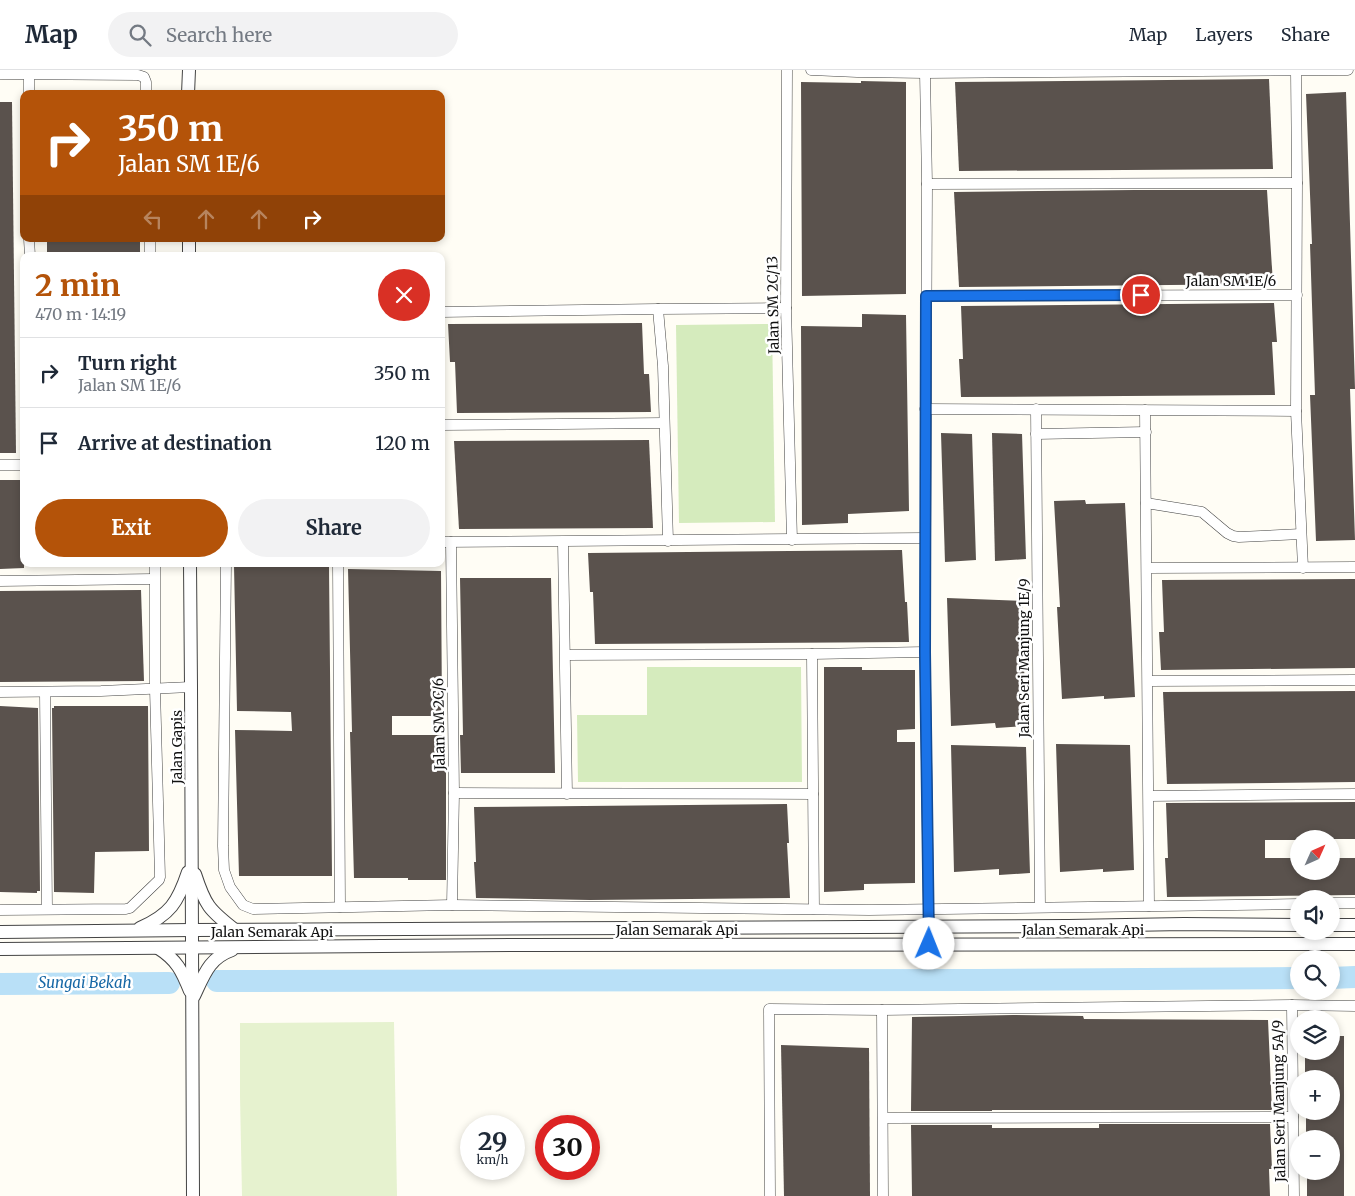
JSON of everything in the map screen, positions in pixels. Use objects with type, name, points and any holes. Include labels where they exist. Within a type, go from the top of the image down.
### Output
[{"type":"street","points":[[188,70],[188,90]]},
{"type":"street","name":"Jalan SM 2C/13","points":[[787,70],[786,308],[792,540]]},
{"type":"street","points":[[812,70],[925,73],[1348,70]]},
{"type":"street","points":[[1296,71],[1296,411],[1303,568]]},
{"type":"street","points":[[925,73],[928,184],[924,538],[929,944]]},
{"type":"street","points":[[0,74],[138,74],[144,77],[146,90]]},
{"type":"street","points":[[29,74],[29,90]]},
{"type":"street","points":[[928,184],[1297,183]]},
{"type":"street","name":"Jalan SM 1E/6","points":[[926,296],[1297,295]]},
{"type":"street","points":[[445,312],[786,308]]},
{"type":"street","points":[[658,309],[663,366],[668,541]]},
{"type":"street","points":[[925,409],[1296,411]]},
{"type":"street","name":"Jalan Seri Manjung 1E/9","points":[[1036,409],[1040,907]]},
{"type":"street","points":[[1145,410],[1149,906]]},
{"type":"street","points":[[445,425],[664,423]]},
{"type":"street","points":[[1036,434],[1146,432]]},
{"type":"street","points":[[0,465],[20,465]]},
{"type":"street","points":[[1146,503],[1202,512],[1226,533],[1233,536],[1301,534]]},
{"type":"street","points":[[446,542],[924,538]]},
{"type":"street","name":"Jalan SM 2C/6","points":[[446,542],[454,793],[452,905]]},
{"type":"street","points":[[563,542],[567,794]]},
{"type":"street","points":[[0,910],[104,910],[130,908],[159,880],[154,567]]},
{"type":"street","name":"Jalan Gapis","points":[[190,567],[193,1196]]},
{"type":"street","points":[[226,567],[224,870],[230,888],[243,905],[253,909],[452,905],[929,909],[1290,904]]},
{"type":"street","points":[[338,567],[340,907]]},
{"type":"street","points":[[1147,568],[1355,567]]},
{"type":"street","points":[[0,581],[154,580]]},
{"type":"street","points":[[566,655],[925,652]]},
{"type":"street","points":[[812,654],[814,909]]},
{"type":"street","points":[[1148,681],[1355,680]]},
{"type":"street","points":[[0,692],[191,687]]},
{"type":"street","points":[[45,692],[47,910]]},
{"type":"street","points":[[454,793],[813,794]]},
{"type":"street","points":[[1149,796],[1355,794]]},
{"type":"street","points":[[192,862],[202,897],[217,916],[235,930]]},
{"type":"street","points":[[135,931],[157,921],[174,903],[183,888],[192,862]]},
{"type":"street","points":[[1340,904],[1355,903]]},
{"type":"street","name":"Jalan Semarak Api","points":[[0,932],[1184,924],[1290,925]]},
{"type":"street","points":[[1340,925],[1355,925]]},
{"type":"street","name":"Jalan Semarak Api","points":[[0,950],[239,947],[1355,944]]},
{"type":"street","points":[[193,998],[204,973],[215,958],[239,947]]},
{"type":"street","points":[[158,948],[176,962],[193,998]]},
{"type":"street","points":[[770,1196],[769,1009],[882,1010],[1292,1005],[1355,1006]]},
{"type":"street","name":"Jalan Seri Manjung 5A/9","points":[[1292,1005],[1293,1070]]},
{"type":"street","points":[[882,1010],[883,1196]]},
{"type":"street","points":[[883,1118],[1290,1117]]},
{"type":"street","name":"Jalan Seri Manjung 5A/9","points":[[1293,1120],[1294,1196]]},
{"type":"green space","points":[[772,324],[775,522],[679,523],[676,325]]},
{"type":"green space","points":[[647,667],[801,667],[802,782],[578,782],[577,715],[647,715]]},
{"type":"green space","points":[[394,1022],[397,1196],[242,1196],[240,1023]]},
{"type":"building","points":[[1269,79],[1273,169],[959,171],[955,82]]},
{"type":"building","points":[[861,81],[906,82],[906,294],[802,296],[801,82],[861,83]]},
{"type":"building","points":[[1346,92],[1355,389],[1350,389],[1355,540],[1316,541],[1310,395],[1315,395],[1310,244],[1312,244],[1306,94]]},
{"type":"building","points":[[0,102],[12,102],[16,453],[0,453]]},
{"type":"building","points":[[1267,190],[1273,284],[959,287],[954,192]]},
{"type":"building","points":[[47,242],[140,242],[140,252],[47,252]]},
{"type":"building","points":[[1274,303],[1277,342],[1272,342],[1275,395],[961,397],[959,359],[963,359],[961,306]]},
{"type":"building","points":[[862,314],[906,315],[909,511],[848,514],[848,523],[802,525],[801,326],[862,327]]},
{"type":"building","points":[[642,323],[644,374],[649,374],[651,412],[457,413],[455,362],[450,362],[448,324]]},
{"type":"building","points":[[941,433],[972,434],[976,560],[945,562]]},
{"type":"building","points":[[992,433],[1022,434],[1026,559],[995,561]]},
{"type":"building","points":[[649,440],[653,528],[459,529],[454,441]]},
{"type":"building","points":[[0,480],[20,480],[20,567],[24,568],[0,569]]},
{"type":"building","points":[[1085,500],[1086,504],[1125,503],[1135,697],[1104,699],[1104,696],[1062,699],[1057,607],[1060,607],[1054,501]]},
{"type":"building","points":[[902,550],[909,642],[595,644],[593,592],[590,592],[588,553]]},
{"type":"building","points":[[234,567],[329,567],[332,876],[239,876],[235,730],[292,731],[291,712],[237,711]]},
{"type":"building","points":[[348,569],[441,571],[442,716],[392,716],[392,735],[446,735],[446,880],[354,878]]},
{"type":"building","points":[[460,578],[551,578],[555,773],[461,773],[460,735],[463,735]]},
{"type":"building","points":[[1355,579],[1355,668],[1161,670],[1159,632],[1164,632],[1162,580]]},
{"type":"building","points":[[141,590],[144,681],[0,682],[0,591]]},
{"type":"building","points":[[947,598],[1022,601],[1026,726],[996,728],[995,723],[951,726]]},
{"type":"building","points":[[824,667],[862,667],[862,670],[915,670],[915,729],[897,730],[897,742],[915,742],[915,883],[864,884],[864,890],[824,892]]},
{"type":"building","points":[[1355,691],[1355,782],[1167,784],[1163,692]]},
{"type":"building","points":[[0,706],[38,708],[40,891],[37,891],[37,893],[0,892]]},
{"type":"building","points":[[54,706],[148,706],[149,851],[95,852],[94,893],[54,892],[52,708]]},
{"type":"building","points":[[1056,744],[1130,745],[1134,870],[1103,872],[1103,869],[1060,872]]},
{"type":"building","points":[[951,745],[1026,747],[1030,873],[999,875],[999,869],[954,872]]},
{"type":"building","points":[[1355,802],[1355,839],[1340,839],[1340,830],[1290,830],[1290,840],[1265,840],[1265,858],[1290,858],[1290,880],[1340,880],[1340,858],[1355,858],[1355,895],[1340,895],[1340,890],[1290,890],[1290,896],[1167,897],[1165,858],[1168,858],[1166,803]]},
{"type":"building","points":[[787,804],[790,898],[590,900],[476,898],[474,807]]},
{"type":"building","points":[[1083,1016],[1084,1019],[1268,1020],[1272,1110],[911,1111],[912,1017]]},
{"type":"building","points":[[1340,1036],[1344,1036],[1344,1196],[1307,1196],[1307,1180],[1340,1180],[1340,1130],[1306,1130],[1306,1120],[1340,1120],[1340,1070],[1305,1070],[1305,1060],[1340,1060]]},
{"type":"building","points":[[781,1045],[869,1048],[870,1196],[784,1196]]},
{"type":"building","points":[[1099,1124],[1270,1124],[1272,1169],[1269,1169],[1270,1196],[912,1196],[911,1125],[992,1125],[992,1128],[1099,1128]]},
{"type":"waterway","points":[[1340,978],[1355,977]]},
{"type":"waterway","points":[[217,981],[1290,978]]},
{"type":"waterway","name":"Sungai Bekah","points":[[0,984],[169,983]]},
{"type":"route","points":[[929,944],[924,538],[926,296],[1141,295]]}]
